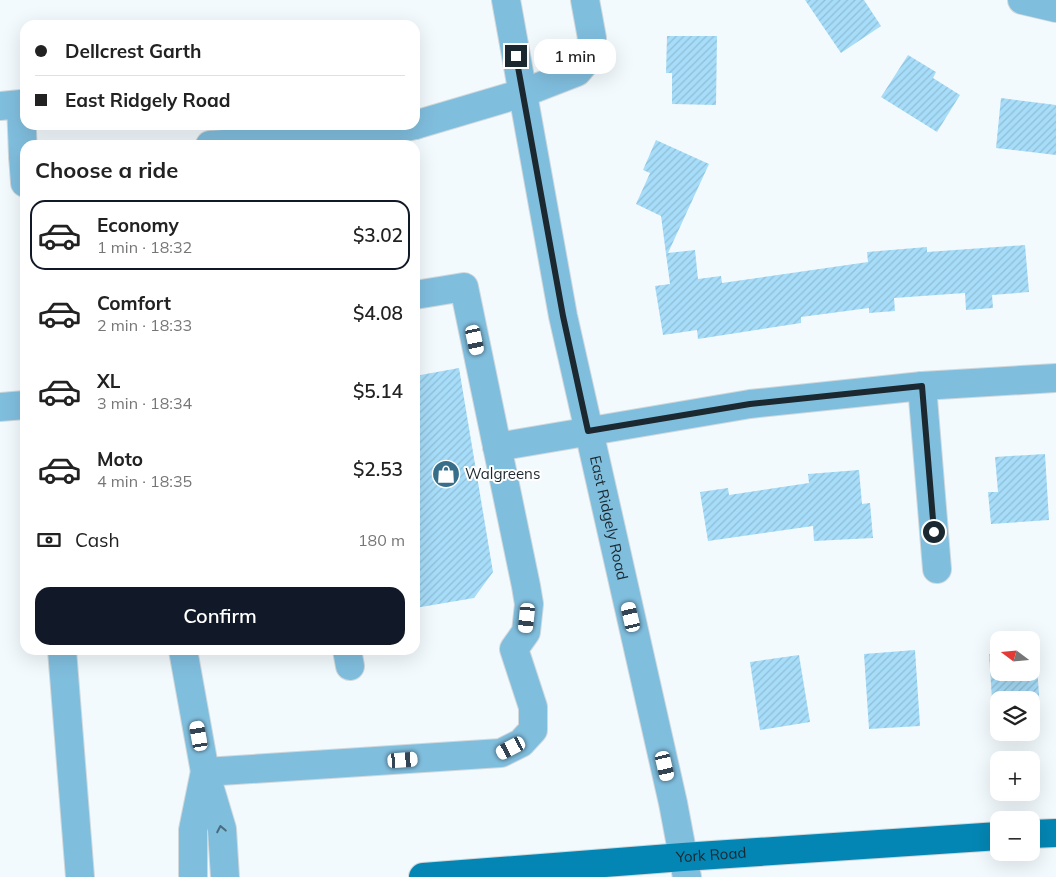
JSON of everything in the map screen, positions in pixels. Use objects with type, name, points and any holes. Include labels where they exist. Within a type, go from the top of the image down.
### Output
[{"type":"main road","points":[[1040,834],[1056,833]]},
{"type":"main road","name":"York Road","points":[[423,877],[685,867],[990,837]]},
{"type":"street","name":"East Ridgely Road","points":[[506,0],[563,316],[674,803],[685,867]]},
{"type":"street","points":[[420,124],[523,93],[577,72],[588,59],[592,38],[585,0]]},
{"type":"street","points":[[1022,0],[1056,8]]},
{"type":"street","points":[[0,106],[20,104]]},
{"type":"street","points":[[284,140],[373,134],[392,130]]},
{"type":"street","points":[[205,772],[501,753],[521,743],[533,730],[533,708],[514,649],[526,632],[529,604],[464,287],[420,294]]},
{"type":"street","points":[[497,446],[750,404],[922,386],[1056,378]]},
{"type":"street","points":[[922,386],[937,569]]},
{"type":"street","points":[[0,407],[20,405]]},
{"type":"street","points":[[62,655],[80,877]]},
{"type":"street","points":[[184,655],[205,772],[222,829],[225,877]]},
{"type":"street","points":[[193,877],[192,830],[205,772]]},
{"type":"building","points":[[805,0],[864,0],[881,26],[841,53]]},
{"type":"building","points":[[667,36],[717,36],[716,105],[672,104],[672,73],[666,73]]},
{"type":"building","points":[[908,55],[936,72],[933,78],[960,95],[937,132],[881,97]]},
{"type":"building","points":[[1001,98],[1056,105],[1056,155],[996,148]]},
{"type":"building","points":[[656,140],[709,164],[668,253],[695,250],[698,279],[721,276],[722,283],[868,262],[867,252],[927,247],[927,252],[1025,245],[1029,292],[992,295],[993,308],[966,310],[965,293],[894,298],[895,311],[869,313],[869,308],[801,317],[801,323],[698,339],[697,330],[663,335],[655,286],[670,284],[661,216],[636,204],[650,173],[643,170]]},
{"type":"building","name":"Walgreens","points":[[459,368],[493,572],[474,598],[420,607],[420,375]]},
{"type":"building","points":[[1045,454],[1049,520],[991,524],[988,492],[998,492],[995,457]]},
{"type":"building","points":[[859,470],[862,504],[870,503],[873,538],[814,541],[813,526],[708,541],[700,492],[728,488],[729,495],[809,483],[808,474]]},
{"type":"building","points":[[915,650],[920,726],[869,729],[864,654]]},
{"type":"building","points":[[799,655],[810,722],[760,730],[750,662]]},
{"type":"building","points":[[991,681],[1038,681],[1039,691],[991,691]]},
{"type":"place","name":"Walgreens","points":[[446,474]]},
{"type":"route","points":[[516,56],[563,316],[588,431],[750,404],[922,386],[934,532]]}]
